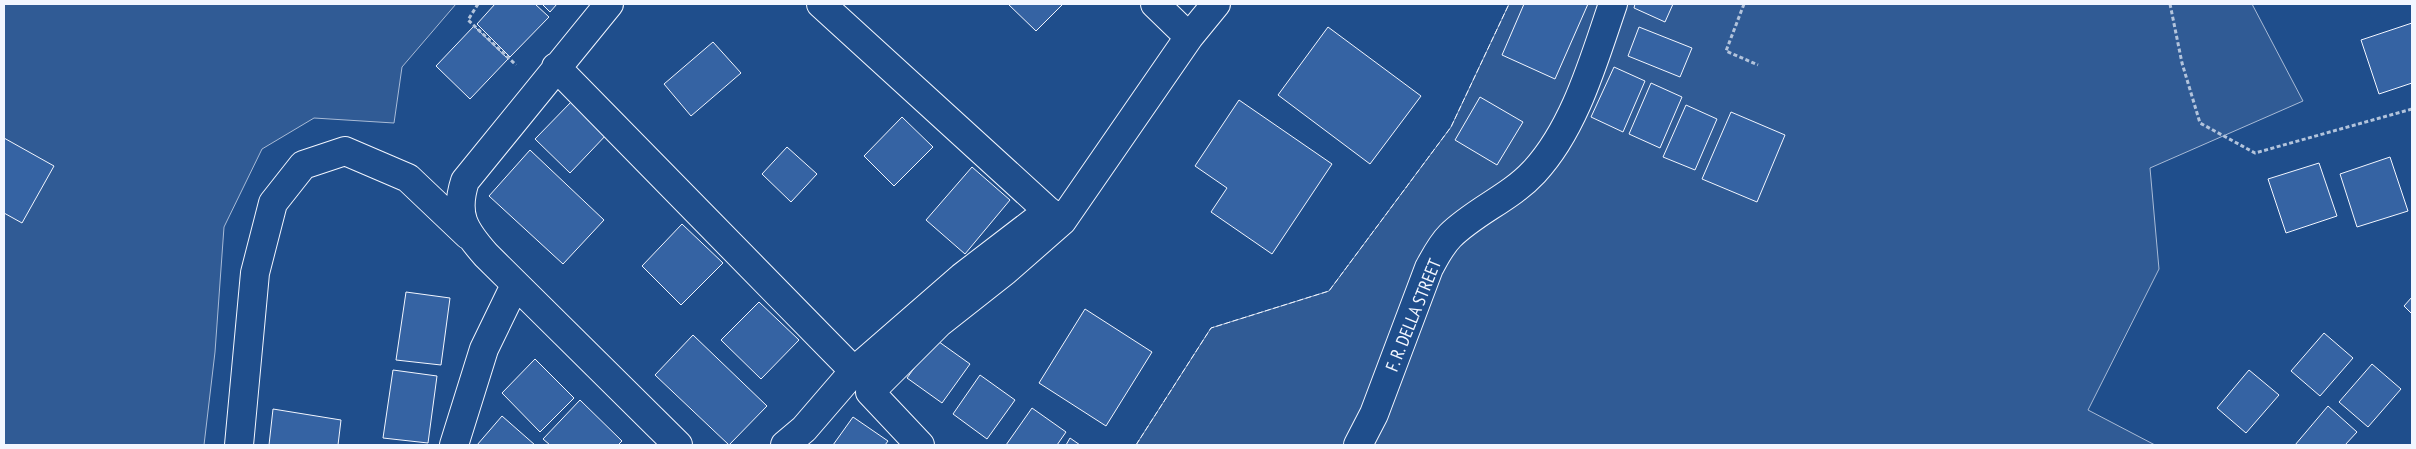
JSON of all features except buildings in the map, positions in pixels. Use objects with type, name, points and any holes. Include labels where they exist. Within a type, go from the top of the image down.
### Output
[{"type":"street","points":[[469,236],[460,214],[460,198],[465,181],[609,4]]},
{"type":"street","points":[[821,4],[1055,216]]},
{"type":"street","points":[[1155,4],[1189,37]]},
{"type":"street","points":[[912,442],[870,392],[939,324],[1005,271],[1055,216],[1189,37],[1216,4]]},
{"type":"street","name":"F. R. DELLA STREET","points":[[1358,445],[1374,414],[1429,268],[1438,252],[1462,226],[1520,184],[1547,157],[1562,134],[1593,62],[1613,4]]},
{"type":"street","points":[[548,77],[854,371]]},
{"type":"street","points":[[239,445],[255,273],[273,203],[303,165],[345,151],[408,178],[469,236],[515,285],[678,445]]},
{"type":"street","points":[[785,445],[804,429],[854,371],[962,277],[1055,216]]},
{"type":"street","points":[[454,445],[484,349],[515,285]]},
{"type":"path","points":[[478,4],[468,20],[548,77]]},
{"type":"path","points":[[1744,4],[1726,51],[1758,65]]},
{"type":"path","points":[[2170,4],[2182,63],[2200,123],[2255,153],[2412,109]]},
{"type":"shaded area","points":[[4,4],[456,4],[402,67],[394,123],[314,118],[262,149],[224,227],[215,352],[204,445],[4,445]]},
{"type":"shaded area","points":[[1509,4],[2252,4],[2303,101],[2150,168],[2159,269],[2088,410],[2155,445],[1136,445],[1211,328],[1329,291],[1451,127]]},
{"type":"fence","points":[[1136,445],[1211,328],[1329,291],[1451,127],[1509,4]]}]
